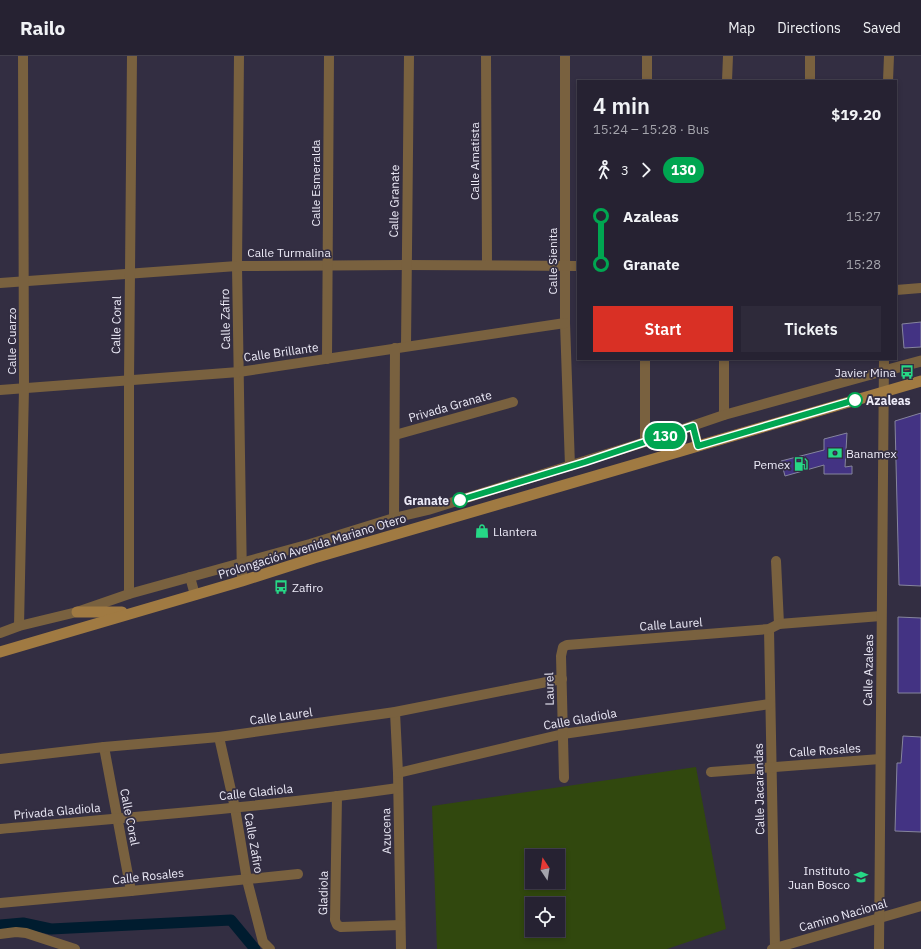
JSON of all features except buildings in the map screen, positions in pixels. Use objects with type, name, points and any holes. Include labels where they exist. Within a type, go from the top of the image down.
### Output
[{"type":"main road","name":"Prolongación Avenida Mariano Otero","points":[[0,652],[242,581],[314,558],[921,381]]},
{"type":"main road","points":[[77,612],[131,613]]},
{"type":"street","name":"Calle Cuarzo","points":[[19,626],[24,388],[23,56]]},
{"type":"street","name":"Calle Coral","points":[[129,594],[132,56]]},
{"type":"street","name":"Calle Zafiro","points":[[239,56],[237,266],[240,372],[242,581]]},
{"type":"street","name":"Calle Esmeralda","points":[[327,359],[329,56]]},
{"type":"street","name":"Calle Granate","points":[[406,346],[409,56]]},
{"type":"street","name":"Calle Amatista","points":[[486,56],[487,265]]},
{"type":"street","name":"Calle Sienita","points":[[564,56],[564,266],[570,466]]},
{"type":"street","points":[[647,56],[647,80]]},
{"type":"street","points":[[727,80],[728,56]]},
{"type":"street","points":[[810,56],[810,80]]},
{"type":"street","points":[[888,80],[889,56]]},
{"type":"street","name":"Calle Turmalina","points":[[0,283],[237,266],[577,266]]},
{"type":"street","points":[[897,290],[921,288]]},
{"type":"street","name":"Calle Brillante","points":[[0,390],[240,372],[565,322]]},
{"type":"street","points":[[394,518],[395,348]]},
{"type":"street","points":[[645,360],[645,442]]},
{"type":"street","points":[[724,360],[724,415]]},
{"type":"street","name":"Calle Azaleas","points":[[879,949],[884,360]]},
{"type":"street","points":[[884,371],[921,360]]},
{"type":"street","name":"Prolongación Avenida Mariano Otero","points":[[77,612],[129,594],[310,544],[394,518],[428,510],[645,442],[724,415],[884,371]]},
{"type":"street","name":"Privada Granate","points":[[395,435],[513,402]]},
{"type":"street","points":[[693,426],[698,446]]},
{"type":"street","points":[[776,561],[779,624]]},
{"type":"street","points":[[190,577],[195,595]]},
{"type":"street","points":[[0,633],[19,626],[77,612]]},
{"type":"street","name":"Calle Laurel","points":[[563,647],[572,644],[769,629],[779,624],[881,616]]},
{"type":"street","name":"Calle Jacarandas","points":[[769,629],[774,948]]},
{"type":"street","name":"Laurel","points":[[563,647],[562,679],[564,778]]},
{"type":"street","name":"Calle Laurel","points":[[0,759],[104,747],[219,738],[395,712],[562,679]]},
{"type":"street","name":"Calle Gladiola","points":[[398,773],[563,734],[770,704]]},
{"type":"street","name":"Azucena","points":[[395,712],[398,773],[401,949]]},
{"type":"street","name":"Calle Zafiro","points":[[219,738],[235,808],[247,880],[263,942],[265,946],[270,949]]},
{"type":"street","name":"Calle Coral","points":[[104,747],[131,891]]},
{"type":"street","name":"Calle Rosales","points":[[711,772],[771,766],[880,759]]},
{"type":"street","name":"Calle Gladiola","points":[[117,818],[235,808],[398,788]]},
{"type":"street","name":"Gladiola","points":[[337,796],[335,920],[337,925],[342,927],[400,926]]},
{"type":"street","name":"Privada Gladiola","points":[[0,829],[117,818]]},
{"type":"street","name":"Calle Rosales","points":[[0,903],[298,874]]},
{"type":"street","name":"Camino Nacional","points":[[774,948],[788,947],[921,906]]},
{"type":"street","points":[[0,934],[16,932],[26,933],[75,949]]},
{"type":"green space","points":[[696,767],[726,929],[667,949],[437,949],[432,806]]},
{"type":"waterway","points":[[0,925],[23,923],[51,929],[231,920],[255,949]]},
{"type":"bus line","name":"130","points":[[460,500],[585,462],[693,426],[698,446],[855,400]]},
{"type":"place","name":"Javier Mina","points":[[907,372]]},
{"type":"place","name":"Azaleas","points":[[855,400]]},
{"type":"place","name":"Banamex","points":[[835,453]]},
{"type":"place","name":"Pemex","points":[[801,464]]},
{"type":"place","name":"Granate","points":[[460,500]]},
{"type":"place","name":"Llantera","points":[[482,531]]},
{"type":"place","name":"Zafiro","points":[[281,587]]},
{"type":"place","name":"Instituto Juan Bosco","points":[[861,877]]}]
